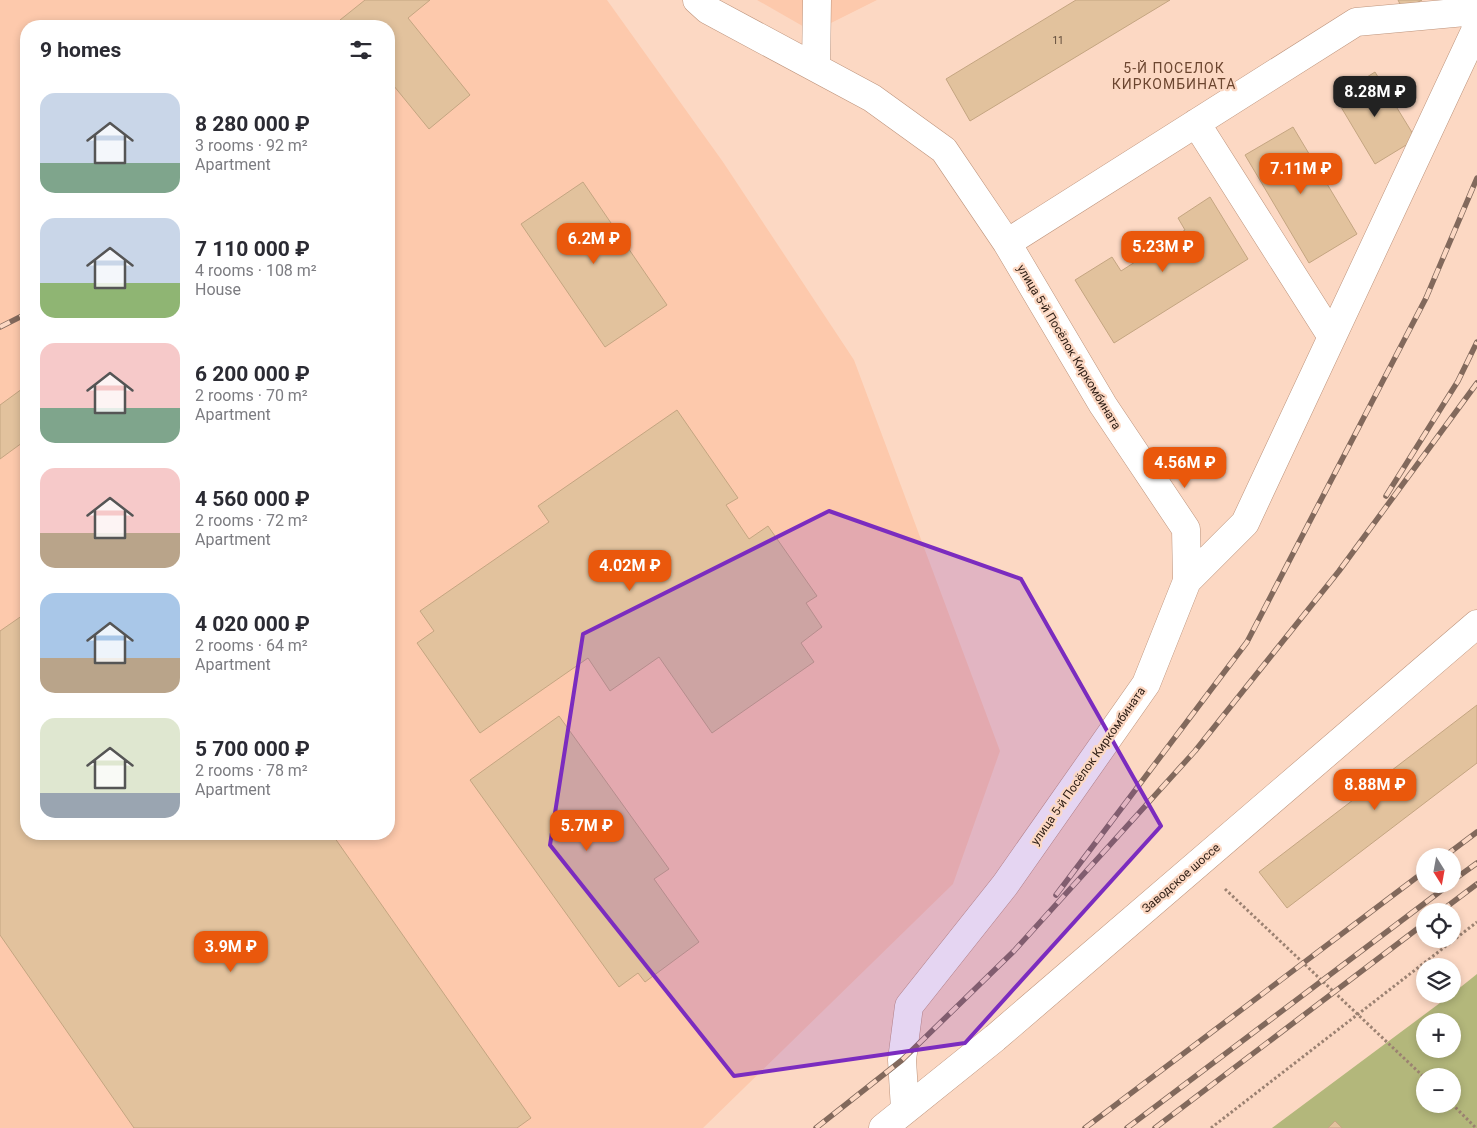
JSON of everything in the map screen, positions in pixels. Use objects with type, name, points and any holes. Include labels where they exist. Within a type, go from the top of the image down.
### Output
[{"type":"street","name":"улица 5-й Посёлок Киркомбината","points":[[697,0],[708,10],[872,98],[944,150],[1007,243],[1103,405],[1186,529],[1187,581],[1146,684],[1005,885],[909,1006],[902,1060],[905,1109]]},
{"type":"street","points":[[816,67],[817,0]]},
{"type":"street","points":[[1007,243],[1356,22],[1477,11]]},
{"type":"street","points":[[1187,581],[1245,523],[1477,27]]},
{"type":"street","points":[[1196,123],[1332,337]]},
{"type":"street","name":"Заводское шоссе","points":[[883,1128],[995,1038],[1477,624]]},
{"type":"path","points":[[1225,888],[1416,1069]]},
{"type":"path","points":[[1211,1128],[1357,1013],[1477,922]]},
{"type":"path","points":[[1461,1113],[1476,1128]]},
{"type":"highlighted area","points":[[829,511],[1021,579],[1161,826],[965,1043],[734,1076],[550,845],[583,634]]},
{"type":"shaded area","points":[[0,0],[607,0],[723,162],[854,360],[1000,751],[953,884],[703,1128],[0,1128]]},
{"type":"shaded area","points":[[757,0],[877,0],[813,32]]},
{"type":"green space","points":[[1477,974],[1477,1128],[1272,1128],[1416,1021],[1416,1058],[1461,1058],[1461,1013],[1426,1013],[1440,1003],[1461,1003],[1461,987]]},
{"type":"building","points":[[365,0],[430,0],[408,18],[470,95],[429,129],[395,87],[395,20],[340,20]]},
{"type":"building","points":[[1076,0],[1170,0],[970,121],[946,79]]},
{"type":"building","points":[[1398,0],[1422,0],[1403,10]]},
{"type":"building","points":[[1375,72],[1416,139],[1375,164],[1335,97]]},
{"type":"building","points":[[1293,127],[1357,234],[1309,263],[1245,155]]},
{"type":"building","points":[[583,182],[667,305],[605,347],[521,224]]},
{"type":"building","points":[[1210,197],[1248,259],[1114,343],[1075,280],[1112,257],[1121,271],[1185,230],[1178,218]]},
{"type":"building","points":[[20,390],[20,444],[0,459],[0,405]]},
{"type":"building","points":[[677,410],[738,498],[726,505],[749,539],[768,526],[817,596],[806,603],[822,627],[801,643],[814,662],[712,733],[659,657],[610,691],[588,658],[480,733],[417,643],[434,631],[420,611],[549,522],[538,506]]},
{"type":"building","points":[[20,617],[20,840],[336,840],[531,1118],[517,1128],[134,1128],[0,935],[0,631]]},
{"type":"building","points":[[1477,705],[1477,763],[1287,908],[1259,872]]},
{"type":"building","points":[[559,716],[669,869],[654,879],[699,942],[645,982],[638,973],[619,987],[470,780]]},
{"type":"building","points":[[1335,1121],[1342,1128],[1328,1128]]},
{"type":"railway","points":[[1056,895],[1247,642],[1426,298],[1477,178]]},
{"type":"railway","points":[[0,327],[20,317]]},
{"type":"railway","points":[[1386,496],[1458,381],[1477,342]]},
{"type":"railway","points":[[816,1128],[902,1060],[1014,951],[1195,751],[1339,571],[1477,383]]},
{"type":"railway","points":[[1456,848],[1477,832]]},
{"type":"railway","points":[[1461,875],[1477,863]]},
{"type":"railway","points":[[1085,1128],[1416,878]]},
{"type":"railway","points":[[1452,903],[1477,884]]},
{"type":"railway","points":[[1127,1128],[1438,893]]},
{"type":"railway","points":[[1155,1128],[1416,930]]},
{"type":"district","name":"5-Й ПОСЕЛОК КИРКОМБИНАТА","points":[[1174,76]]}]
